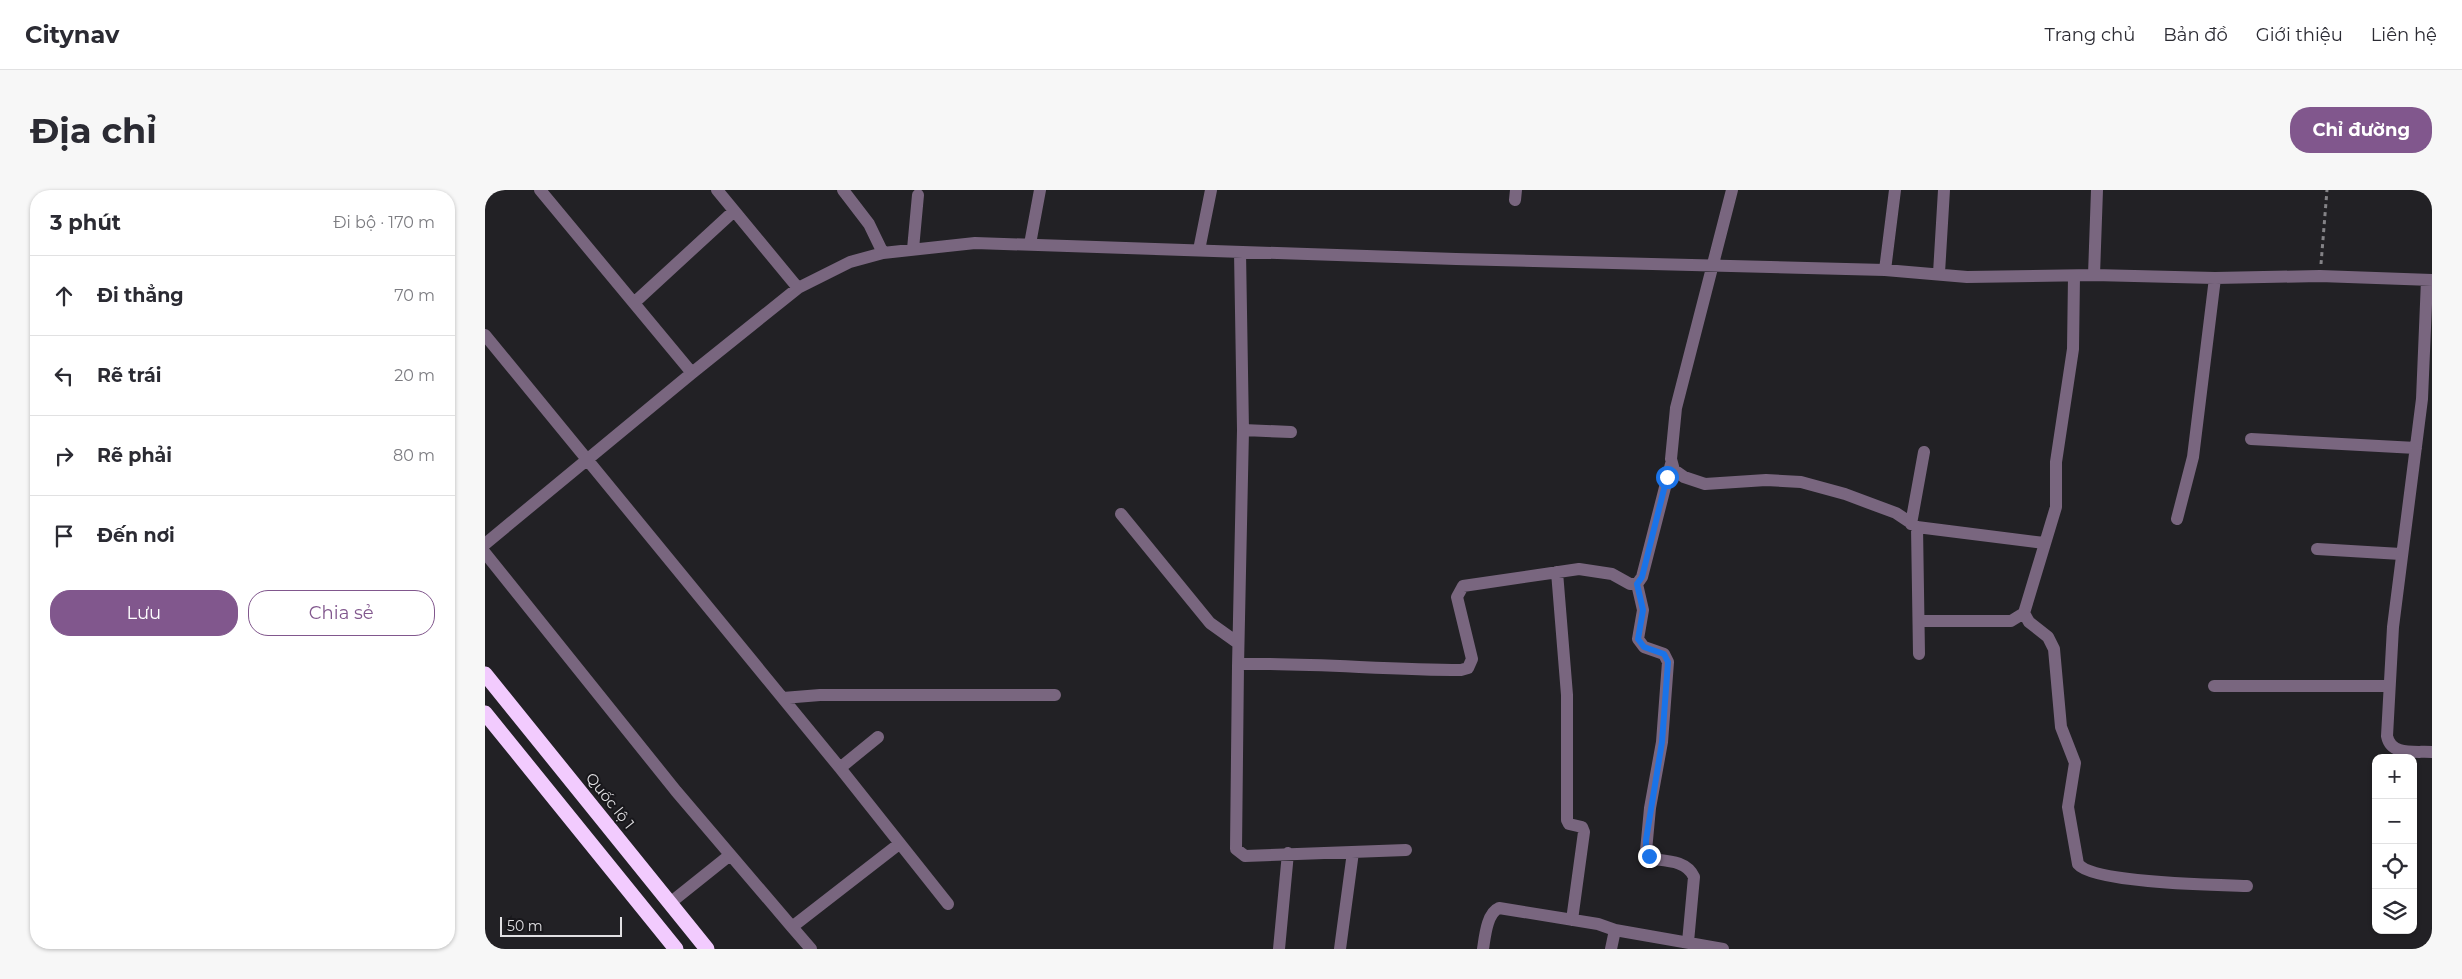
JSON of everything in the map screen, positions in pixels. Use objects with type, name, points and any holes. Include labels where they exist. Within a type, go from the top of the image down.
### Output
[{"type":"highway","name":"Quốc lộ 1","points":[[485,674],[707,949]]},
{"type":"highway","points":[[485,713],[676,949]]},
{"type":"street","points":[[540,190],[692,372]]},
{"type":"street","points":[[717,190],[798,288]]},
{"type":"street","points":[[843,190],[869,224],[883,253]]},
{"type":"street","points":[[1030,244],[1040,190]]},
{"type":"street","points":[[1199,250],[1211,190]]},
{"type":"street","points":[[1688,942],[1695,877],[1686,867],[1677,863],[1652,859],[1646,845],[1662,742],[1668,662],[1664,654],[1644,647],[1638,639],[1643,610],[1637,584],[1642,577],[1671,464],[1676,408],[1732,190]]},
{"type":"street","points":[[1885,270],[1895,190]]},
{"type":"street","points":[[1939,274],[1944,190]]},
{"type":"street","points":[[2094,275],[2097,190]]},
{"type":"street","points":[[913,249],[918,195]]},
{"type":"street","points":[[635,302],[734,211]]},
{"type":"street","points":[[485,544],[692,372],[798,288],[851,262],[883,253],[975,243],[1885,270],[1967,277],[2094,275],[2215,278],[2320,276],[2429,280],[2424,370],[2416,448],[2401,554],[2388,686],[2389,745],[2394,749],[2432,752]]},
{"type":"street","points":[[1240,252],[1243,430],[1238,643],[1237,849],[1245,856],[1406,850]]},
{"type":"street","points":[[1919,621],[2011,621],[2023,614],[2056,507],[2056,462],[2073,348],[2074,276]]},
{"type":"street","points":[[2177,519],[2193,457],[2215,278]]},
{"type":"street","points":[[485,335],[840,768],[948,904]]},
{"type":"street","points":[[1243,430],[1291,432]]},
{"type":"street","points":[[2251,439],[2416,448]]},
{"type":"street","points":[[1919,654],[1914,526],[1923,452]]},
{"type":"street","points":[[1671,464],[1684,477],[1705,484],[1766,480],[1801,482],[1845,494],[1896,513],[1914,526],[2044,543]]},
{"type":"street","points":[[1121,514],[1210,622],[1238,643]]},
{"type":"street","points":[[2317,549],[2401,554]]},
{"type":"street","points":[[485,554],[676,791],[811,949]]},
{"type":"street","points":[[1238,666],[1243,664],[1289,663],[1389,670],[1461,670],[1471,665],[1472,659],[1457,597],[1463,586],[1586,569],[1612,574],[1630,584],[1637,584]]},
{"type":"street","points":[[1557,572],[1567,695],[1567,820],[1569,824],[1582,827],[1584,837],[1573,920]]},
{"type":"street","points":[[2023,614],[2029,622],[2048,637],[2053,649],[2061,727],[2075,763],[2068,806],[2078,864],[2087,871],[2138,880],[2247,886]]},
{"type":"street","points":[[2214,686],[2388,686]]},
{"type":"street","points":[[783,698],[820,695],[1055,695]]},
{"type":"street","points":[[840,768],[878,737]]},
{"type":"street","points":[[791,927],[899,844]]},
{"type":"street","points":[[1340,949],[1353,852]]},
{"type":"street","points":[[1279,949],[1287,853]]},
{"type":"street","points":[[670,903],[730,855]]},
{"type":"street","points":[[1483,949],[1491,916],[1494,910],[1499,908],[1573,920],[1615,930],[1723,949]]},
{"type":"street","points":[[1611,949],[1615,930]]},
{"type":"path","points":[[2320,276],[2327,190]]},
{"type":"route","points":[[1649,856],[1646,851],[1646,840],[1662,742],[1668,662],[1664,654],[1644,647],[1638,639],[1643,610],[1637,584],[1642,577],[1667,477]]}]
